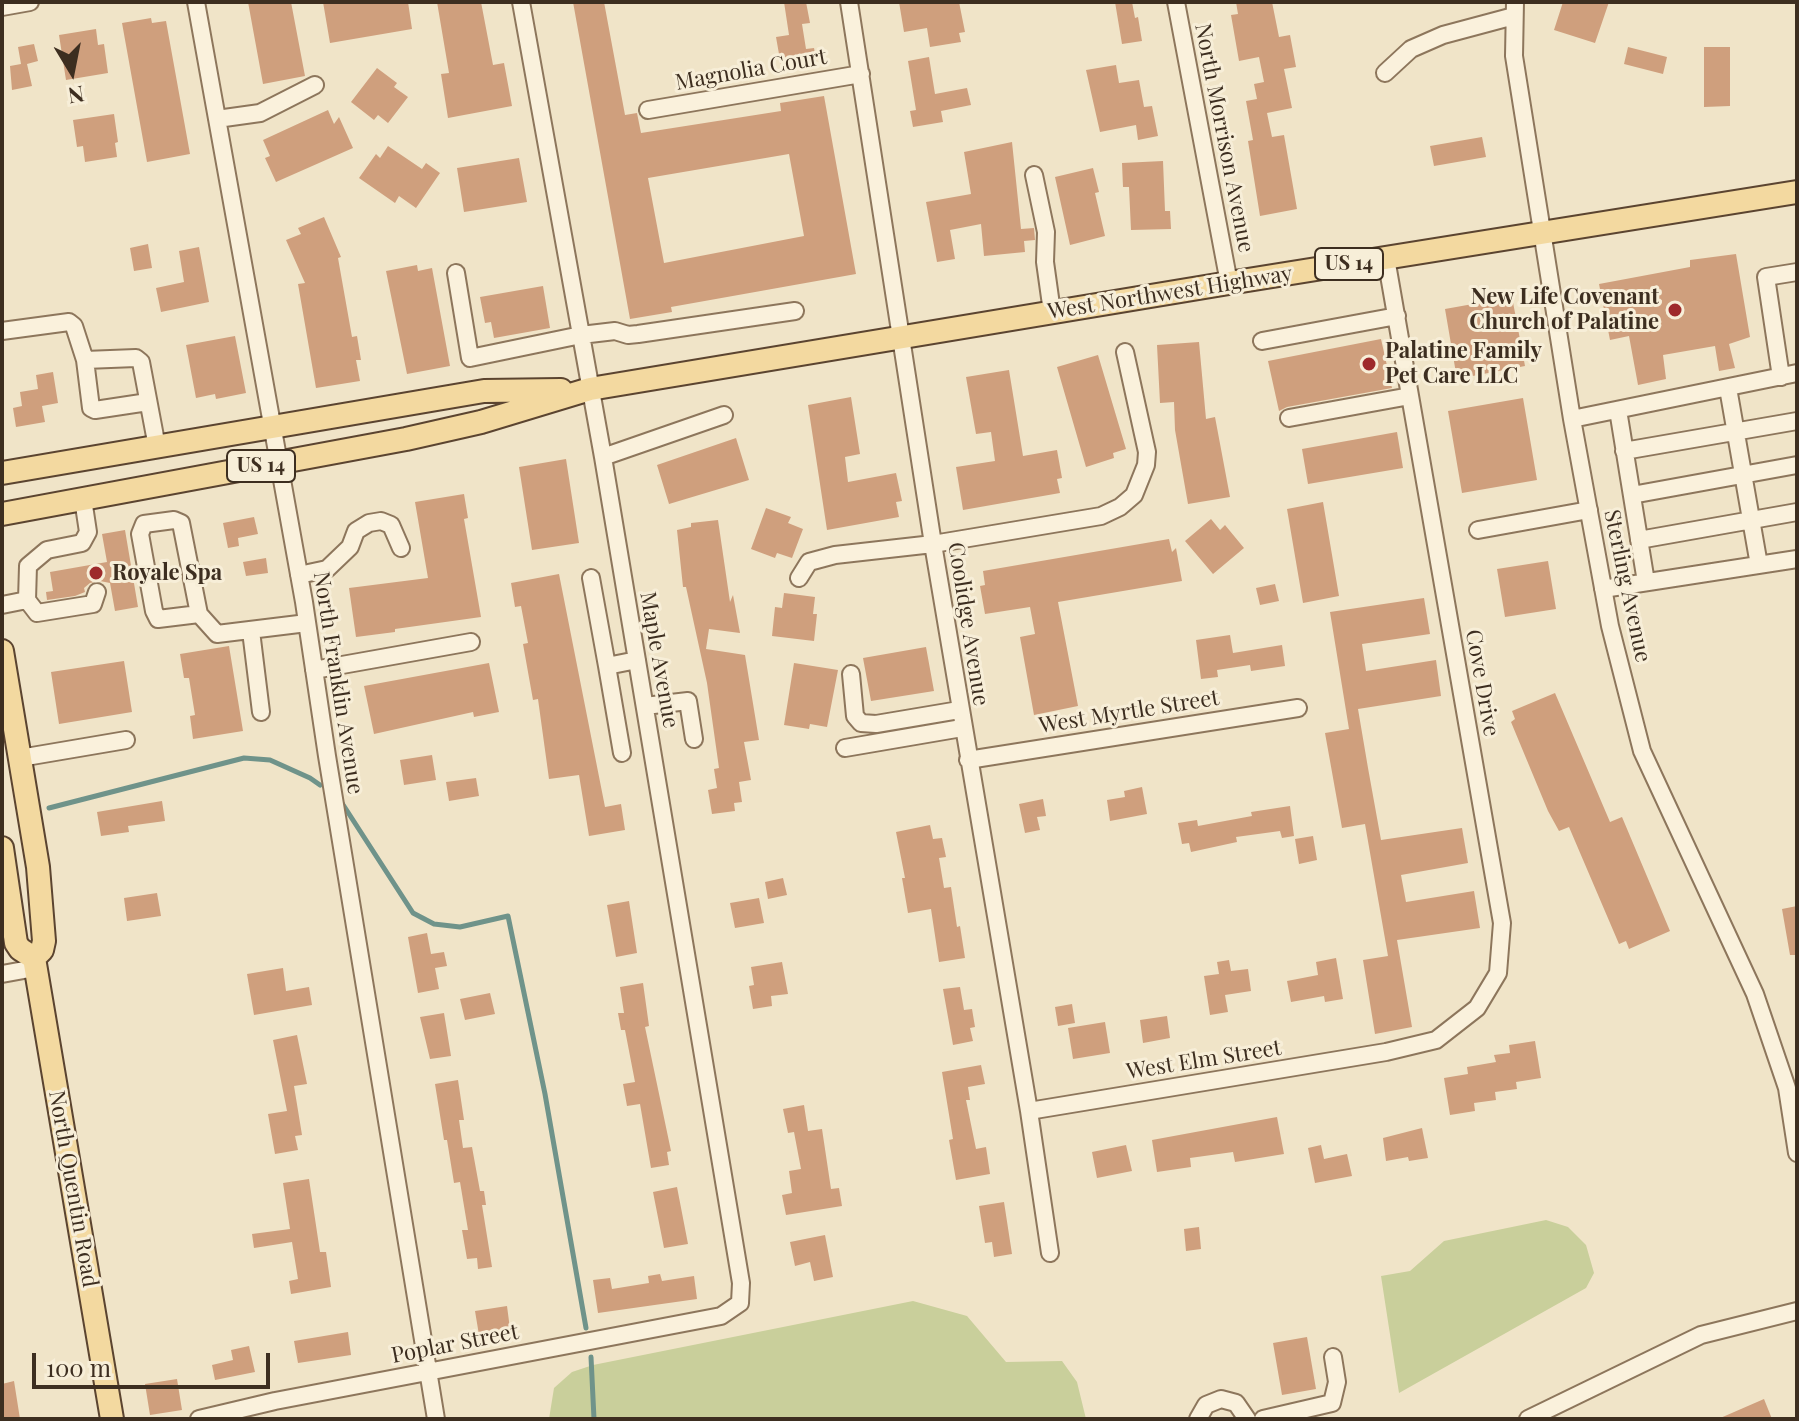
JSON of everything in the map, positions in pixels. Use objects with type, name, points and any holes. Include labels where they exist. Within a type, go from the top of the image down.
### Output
[{"type":"main road","name":"West Northwest Highway","points":[[2,514],[481,422],[590,389],[1797,192]]},
{"type":"main road","name":"West Northwest Highway","points":[[2,473],[484,391],[590,389]]},
{"type":"main road","name":"North Quentin Road","points":[[2,651],[38,867],[44,941],[34,963]]},
{"type":"main road","name":"North Quentin Road","points":[[2,848],[16,943],[34,963],[112,1419]]},
{"type":"street","points":[[2,7],[30,2]]},
{"type":"street","name":"North Franklin Avenue","points":[[196,2],[299,575],[436,1419]]},
{"type":"street","name":"Maple Avenue","points":[[521,2],[603,457],[741,1283],[740,1303],[721,1316]]},
{"type":"street","name":"Coolidge Avenue","points":[[849,2],[959,710],[1029,1111],[1050,1253]]},
{"type":"street","name":"North Morrison Avenue","points":[[1176,2],[1229,283]]},
{"type":"street","points":[[1385,73],[1411,49],[1514,9]]},
{"type":"street","name":"Sterling Avenue","points":[[1514,9],[1514,56],[1572,419],[1610,626],[1642,751],[1755,994],[1792,1087],[1797,1153]]},
{"type":"street","name":"Magnolia Court","points":[[648,110],[861,74]]},
{"type":"street","points":[[217,119],[260,113],[315,85]]},
{"type":"street","points":[[1034,175],[1046,232],[1045,262],[1052,312]]},
{"type":"street","name":"Cove Drive","points":[[1386,258],[1502,923],[1498,973],[1477,1008],[1436,1040],[1386,1052]]},
{"type":"street","points":[[1572,419],[1789,375],[1766,277],[1797,272]]},
{"type":"street","points":[[456,273],[470,358],[581,335],[615,331],[638,334],[795,311]]},
{"type":"street","points":[[1262,341],[1397,316]]},
{"type":"street","points":[[2,331],[69,322],[74,326],[85,360],[91,408],[95,410],[148,402]]},
{"type":"street","points":[[799,578],[809,562],[835,555],[933,544],[1101,516],[1120,507],[1134,495],[1146,465],[1147,452],[1125,352]]},
{"type":"street","points":[[85,360],[136,358],[141,362],[157,447]]},
{"type":"street","points":[[1728,388],[1759,565]]},
{"type":"street","points":[[1289,418],[1410,396]]},
{"type":"street","points":[[1618,410],[1646,582]]},
{"type":"street","points":[[603,457],[724,415]]},
{"type":"street","points":[[1624,451],[1797,421]]},
{"type":"street","points":[[1632,495],[1797,465]]},
{"type":"street","points":[[83,499],[88,532],[82,543],[47,550],[28,566],[27,600],[37,613],[93,604],[97,592]]},
{"type":"street","points":[[1478,530],[1589,510]]},
{"type":"street","points":[[1639,540],[1797,512]]},
{"type":"street","points":[[199,614],[162,620],[155,615],[140,534],[144,524],[174,520],[181,523],[199,614],[217,634],[307,623]]},
{"type":"street","points":[[299,575],[327,569],[350,547],[356,531],[369,523],[381,521],[391,525],[401,548]]},
{"type":"street","points":[[1603,589],[1797,559]]},
{"type":"street","points":[[591,578],[622,753]]},
{"type":"street","points":[[2,605],[27,600]]},
{"type":"street","points":[[251,631],[261,712]]},
{"type":"street","points":[[314,670],[471,642]]},
{"type":"street","points":[[607,666],[637,660]]},
{"type":"street","points":[[851,674],[855,716],[861,723],[876,724],[959,710]]},
{"type":"street","points":[[645,706],[688,701],[694,739]]},
{"type":"street","name":"West Myrtle Street","points":[[968,760],[1298,708]]},
{"type":"street","points":[[845,748],[962,728]]},
{"type":"street","points":[[20,758],[126,740]]},
{"type":"street","points":[[2,974],[34,963]]},
{"type":"street","name":"West Elm Street","points":[[1029,1111],[1386,1052]]},
{"type":"street","points":[[1528,1419],[1701,1335],[1797,1311]]},
{"type":"street","name":"Poplar Street","points":[[199,1419],[275,1401],[721,1316]]},
{"type":"street","points":[[1263,1419],[1332,1403],[1337,1382],[1333,1357]]},
{"type":"street","points":[[1198,1419],[1206,1405],[1221,1399],[1236,1403],[1247,1419]]},
{"type":"green space","points":[[1546,1220],[1568,1227],[1586,1245],[1594,1273],[1586,1288],[1399,1393],[1381,1276],[1410,1271],[1444,1241]]},
{"type":"green space","points":[[913,1301],[967,1316],[1006,1362],[1062,1361],[1077,1382],[1086,1419],[549,1419],[554,1388],[572,1372],[593,1365]]},
{"type":"building","points":[[248,2],[291,2],[305,76],[263,84]]},
{"type":"building","points":[[323,2],[408,2],[412,29],[330,43]]},
{"type":"building","points":[[437,2],[481,2],[493,65],[504,63],[512,106],[448,118],[441,74],[449,73]]},
{"type":"building","points":[[573,2],[604,2],[625,115],[637,113],[641,133],[781,111],[780,103],[824,96],[856,274],[671,307],[672,312],[630,319]],"holes":[[[789,154],[804,236],[664,263],[648,178]]]},
{"type":"building","points":[[784,2],[806,2],[810,23],[802,24],[806,49],[814,48],[817,64],[782,71],[776,37],[789,35]]},
{"type":"building","points":[[899,2],[959,2],[965,32],[959,33],[961,42],[930,47],[927,28],[904,32]]},
{"type":"building","points":[[1115,2],[1132,2],[1142,41],[1122,44]]},
{"type":"building","points":[[1236,2],[1272,2],[1279,37],[1290,35],[1296,67],[1284,69],[1292,108],[1267,113],[1272,137],[1284,135],[1297,209],[1260,216],[1248,141],[1253,140],[1246,101],[1257,99],[1254,84],[1264,82],[1259,57],[1239,61],[1231,15],[1238,14]]},
{"type":"building","points":[[1563,2],[1609,2],[1595,43],[1554,30]]},
{"type":"building","points":[[151,18],[152,23],[166,21],[190,154],[147,162],[122,23]]},
{"type":"building","points":[[96,29],[98,45],[104,44],[108,73],[66,80],[59,35]]},
{"type":"building","points":[[34,44],[38,61],[27,64],[32,86],[12,90],[10,66],[21,64],[18,47]]},
{"type":"building","points":[[1628,47],[1667,57],[1663,74],[1624,64]]},
{"type":"building","points":[[1704,47],[1730,47],[1730,106],[1704,107]]},
{"type":"building","points":[[929,57],[935,94],[967,88],[971,105],[941,111],[943,122],[913,127],[910,111],[916,110],[908,61]]},
{"type":"building","points":[[1116,65],[1119,83],[1139,80],[1144,107],[1152,106],[1158,136],[1138,140],[1136,125],[1100,132],[1086,70]]},
{"type":"building","points":[[377,68],[397,83],[394,87],[408,97],[388,123],[378,115],[374,120],[351,102]]},
{"type":"building","points":[[328,110],[334,124],[339,117],[353,148],[276,182],[265,158],[270,156],[263,140]]},
{"type":"building","points":[[114,114],[117,157],[85,162],[83,146],[77,147],[73,120]]},
{"type":"building","points":[[1482,137],[1486,157],[1434,166],[1430,146]]},
{"type":"building","points":[[1012,142],[1021,229],[1034,228],[1035,240],[1024,241],[1025,252],[984,256],[981,224],[950,230],[955,259],[937,262],[926,202],[971,194],[964,152]]},
{"type":"building","points":[[388,146],[422,169],[426,163],[440,173],[416,208],[399,196],[395,203],[359,178],[376,154],[380,158]]},
{"type":"building","points":[[519,158],[527,202],[464,212],[457,168]]},
{"type":"building","points":[[1163,161],[1165,211],[1170,211],[1171,229],[1131,230],[1129,187],[1123,187],[1122,163]]},
{"type":"building","points":[[1093,168],[1105,236],[1070,245],[1055,177]]},
{"type":"building","points":[[324,217],[341,257],[338,258],[352,337],[357,336],[361,360],[356,360],[360,381],[316,388],[298,284],[305,283],[286,240],[301,234],[298,228]]},
{"type":"building","points":[[148,244],[152,268],[134,271],[130,248]]},
{"type":"building","points":[[199,247],[209,302],[161,312],[156,288],[184,282],[179,251]]},
{"type":"building","name":"New Life Covenant Church of Palatine","points":[[1736,254],[1750,337],[1729,344],[1735,368],[1719,371],[1715,346],[1663,355],[1666,379],[1638,385],[1629,336],[1610,340],[1599,284],[1690,267],[1690,260]]},
{"type":"building","points":[[417,265],[418,271],[432,268],[450,366],[407,374],[386,271]]},
{"type":"building","points":[[543,286],[550,328],[494,338],[491,322],[485,323],[480,297]]},
{"type":"building","points":[[1512,297],[1525,366],[1457,379],[1445,309]]},
{"type":"building","points":[[235,336],[246,393],[216,399],[215,394],[196,398],[186,345]]},
{"type":"building","points":[[1381,339],[1392,388],[1279,411],[1268,361]]},
{"type":"building","points":[[1199,342],[1206,419],[1215,417],[1230,497],[1188,504],[1175,430],[1174,402],[1160,403],[1157,345]]},
{"type":"building","points":[[1098,355],[1126,449],[1113,453],[1114,458],[1086,467],[1057,367]]},
{"type":"building","points":[[1009,370],[1023,456],[1057,450],[1062,478],[1057,479],[1060,493],[963,510],[956,467],[995,461],[991,432],[976,434],[966,377]]},
{"type":"building","points":[[53,372],[58,403],[42,406],[45,422],[16,427],[13,408],[22,406],[20,392],[38,389],[36,375]]},
{"type":"building","points":[[851,397],[860,454],[845,457],[848,482],[896,473],[902,501],[896,502],[899,517],[827,530],[808,405]]},
{"type":"building","points":[[1523,398],[1537,480],[1462,493],[1448,411]]},
{"type":"building","points":[[1397,432],[1403,468],[1308,484],[1302,449]]},
{"type":"building","points":[[736,438],[749,480],[669,504],[657,465]]},
{"type":"building","points":[[566,459],[579,543],[532,550],[519,467]]},
{"type":"building","points":[[464,494],[468,518],[464,519],[481,617],[356,637],[349,588],[428,578],[415,502]]},
{"type":"building","points":[[1323,502],[1339,596],[1303,603],[1287,509]]},
{"type":"building","points":[[766,508],[791,517],[788,523],[803,529],[792,558],[777,553],[775,558],[751,549]]},
{"type":"building","points":[[254,517],[258,534],[238,538],[239,546],[228,548],[223,523]]},
{"type":"building","points":[[1211,519],[1220,530],[1225,525],[1244,548],[1213,574],[1185,541]]},
{"type":"building","points":[[718,520],[730,602],[733,595],[740,633],[709,629],[706,649],[745,655],[759,740],[744,742],[751,780],[739,782],[742,802],[734,803],[735,811],[712,814],[708,790],[717,788],[714,769],[719,768],[707,683],[686,587],[683,587],[677,530],[691,527],[691,523]]},
{"type":"building","points":[[125,530],[138,607],[115,611],[110,583],[100,581],[90,583],[84,588],[85,592],[75,596],[47,600],[46,592],[53,591],[50,572],[107,562],[102,534]]},
{"type":"building","points":[[1169,539],[1172,552],[1176,548],[1182,581],[1058,602],[1078,706],[1034,715],[1020,637],[1035,634],[1030,607],[985,614],[980,586],[985,585],[983,571]]},
{"type":"building","points":[[266,558],[268,573],[246,576],[243,562]]},
{"type":"building","points":[[1548,561],[1556,609],[1505,617],[1497,569]]},
{"type":"building","points":[[559,574],[605,807],[621,804],[625,830],[589,836],[579,775],[549,779],[538,699],[533,700],[523,644],[528,643],[521,606],[515,607],[511,583]]},
{"type":"building","points":[[1275,584],[1279,601],[1260,605],[1256,588]]},
{"type":"building","points":[[784,593],[815,597],[814,641],[772,636],[775,607],[782,608]]},
{"type":"building","points":[[1424,598],[1430,634],[1362,644],[1366,671],[1436,660],[1441,696],[1358,709],[1368,768],[1381,840],[1462,828],[1468,863],[1401,875],[1406,902],[1474,891],[1480,928],[1397,940],[1412,1027],[1375,1034],[1363,960],[1388,956],[1365,824],[1342,828],[1325,733],[1349,729],[1330,612]]},
{"type":"building","points":[[1230,635],[1233,653],[1282,645],[1285,666],[1251,671],[1250,665],[1217,670],[1218,677],[1201,679],[1196,640]]},
{"type":"building","points":[[229,646],[243,731],[193,739],[190,716],[195,715],[189,678],[184,678],[180,654]]},
{"type":"building","points":[[926,647],[934,691],[871,701],[863,658]]},
{"type":"building","points":[[124,661],[132,712],[59,724],[51,672]]},
{"type":"building","points":[[489,663],[499,712],[474,717],[473,712],[374,734],[364,686]]},
{"type":"building","points":[[794,663],[838,670],[827,727],[810,724],[809,729],[784,725]]},
{"type":"building","points":[[1555,693],[1610,822],[1622,817],[1670,931],[1629,949],[1626,941],[1619,944],[1569,827],[1559,831],[1548,811],[1511,722],[1515,719],[1512,711]]},
{"type":"building","points":[[432,755],[436,780],[404,785],[400,760]]},
{"type":"building","points":[[476,778],[479,796],[449,801],[446,782]]},
{"type":"building","points":[[1142,787],[1147,814],[1110,821],[1107,800],[1125,797],[1124,791]]},
{"type":"building","points":[[1043,799],[1046,816],[1037,817],[1040,830],[1025,833],[1019,804]]},
{"type":"building","points":[[162,801],[165,821],[128,826],[129,832],[101,836],[97,812]]},
{"type":"building","points":[[1290,806],[1294,836],[1282,838],[1280,831],[1236,837],[1237,842],[1191,852],[1189,843],[1182,844],[1178,823],[1197,820],[1198,826],[1252,816],[1251,812]]},
{"type":"building","points":[[930,825],[933,839],[942,838],[946,857],[939,858],[944,888],[951,887],[965,958],[939,962],[931,909],[908,913],[896,832]]},
{"type":"building","points":[[1313,836],[1317,860],[1299,864],[1295,839]]},
{"type":"building","points":[[783,878],[787,895],[768,899],[765,882]]},
{"type":"building","points":[[157,893],[161,916],[127,921],[124,898]]},
{"type":"building","points":[[759,898],[764,923],[735,928],[730,903]]},
{"type":"building","points":[[629,901],[637,953],[616,957],[607,905]]},
{"type":"building","points":[[1797,906],[1797,955],[1790,955],[1782,909]]},
{"type":"building","points":[[427,933],[431,954],[444,952],[447,966],[435,968],[439,989],[418,993],[408,937]]},
{"type":"building","points":[[1336,958],[1343,999],[1325,1002],[1324,996],[1291,1002],[1287,981],[1318,975],[1316,962]]},
{"type":"building","points":[[1229,960],[1231,971],[1248,969],[1251,991],[1225,995],[1228,1012],[1210,1015],[1204,976],[1219,974],[1217,962]]},
{"type":"building","points":[[782,962],[788,994],[771,996],[772,1006],[753,1009],[749,986],[754,985],[751,967]]},
{"type":"building","points":[[283,968],[286,991],[309,987],[312,1005],[254,1015],[247,974]]},
{"type":"building","points":[[643,983],[649,1026],[645,1027],[671,1151],[667,1152],[669,1165],[651,1168],[640,1104],[627,1106],[623,1084],[635,1082],[625,1030],[621,1030],[618,1013],[624,1013],[620,987]]},
{"type":"building","points":[[960,987],[964,1010],[972,1009],[975,1027],[970,1028],[973,1041],[953,1045],[943,989]]},
{"type":"building","points":[[490,993],[495,1014],[465,1020],[460,999]]},
{"type":"building","points":[[1072,1004],[1075,1023],[1058,1026],[1055,1007]]},
{"type":"building","points":[[444,1013],[451,1056],[430,1059],[420,1017]]},
{"type":"building","points":[[1167,1016],[1170,1038],[1143,1043],[1140,1020]]},
{"type":"building","points":[[1105,1022],[1110,1053],[1073,1059],[1068,1028]]},
{"type":"building","points":[[297,1035],[307,1084],[294,1086],[302,1135],[295,1136],[298,1150],[275,1154],[268,1114],[287,1111],[273,1040]]},
{"type":"building","points":[[1535,1041],[1541,1078],[1516,1082],[1517,1089],[1495,1092],[1496,1100],[1474,1103],[1475,1111],[1450,1115],[1444,1078],[1468,1074],[1467,1067],[1496,1062],[1494,1055],[1510,1053],[1509,1045]]},
{"type":"building","points":[[981,1065],[985,1084],[968,1087],[970,1100],[966,1100],[976,1149],[986,1147],[990,1174],[956,1180],[942,1072]]},
{"type":"building","points":[[458,1080],[464,1120],[459,1120],[463,1148],[472,1147],[480,1191],[484,1191],[486,1205],[482,1205],[492,1267],[478,1269],[477,1258],[467,1259],[462,1230],[468,1230],[460,1182],[454,1183],[447,1140],[444,1140],[435,1084]]},
{"type":"building","points":[[804,1105],[808,1131],[822,1129],[831,1189],[839,1188],[842,1206],[786,1215],[782,1195],[792,1193],[789,1171],[801,1169],[794,1132],[788,1133],[783,1109]]},
{"type":"building","points":[[1277,1117],[1284,1154],[1235,1162],[1233,1152],[1190,1158],[1191,1167],[1157,1172],[1152,1140]]},
{"type":"building","points":[[1422,1128],[1428,1158],[1409,1161],[1408,1157],[1386,1161],[1383,1138]]},
{"type":"building","points":[[1126,1145],[1132,1171],[1097,1178],[1092,1152]]},
{"type":"building","points":[[1321,1145],[1324,1159],[1347,1154],[1352,1176],[1315,1183],[1308,1148]]},
{"type":"building","points":[[309,1179],[320,1252],[326,1252],[331,1287],[291,1294],[289,1281],[298,1279],[292,1242],[254,1248],[252,1234],[290,1229],[283,1183]]},
{"type":"building","points":[[677,1187],[688,1244],[664,1248],[653,1192]]},
{"type":"building","points":[[1004,1202],[1012,1254],[994,1257],[992,1242],[985,1243],[979,1206]]},
{"type":"building","points":[[1199,1227],[1201,1249],[1186,1251],[1184,1229]]},
{"type":"building","points":[[825,1235],[833,1277],[814,1281],[810,1262],[795,1266],[790,1242]]},
{"type":"building","points":[[660,1274],[662,1281],[694,1276],[697,1299],[598,1313],[593,1280],[610,1278],[612,1289],[649,1283],[648,1276]]},
{"type":"building","points":[[507,1306],[510,1329],[479,1335],[475,1311]]},
{"type":"building","points":[[348,1332],[351,1355],[298,1363],[294,1341]]},
{"type":"building","points":[[1307,1337],[1316,1389],[1282,1395],[1273,1343]]},
{"type":"building","points":[[249,1346],[255,1372],[215,1380],[212,1365],[233,1360],[231,1350]]},
{"type":"building","points":[[177,1379],[182,1410],[150,1415],[145,1384]]},
{"type":"building","points":[[14,1381],[20,1419],[2,1419],[2,1384]]},
{"type":"building","points":[[1764,1399],[1772,1419],[1718,1419]]},
{"type":"waterway","points":[[49,808],[244,758],[270,760],[320,785]]},
{"type":"waterway","points":[[340,800],[413,913],[434,924],[460,927],[508,916],[545,1094],[586,1328]]},
{"type":"waterway","points":[[591,1357],[594,1419]]},
{"type":"place","name":"New Life Covenant Church of Palatine","points":[[1675,310]]},
{"type":"place","name":"Palatine Family Pet Care LLC","points":[[1369,364]]},
{"type":"place","name":"Royale Spa","points":[[96,573]]}]
